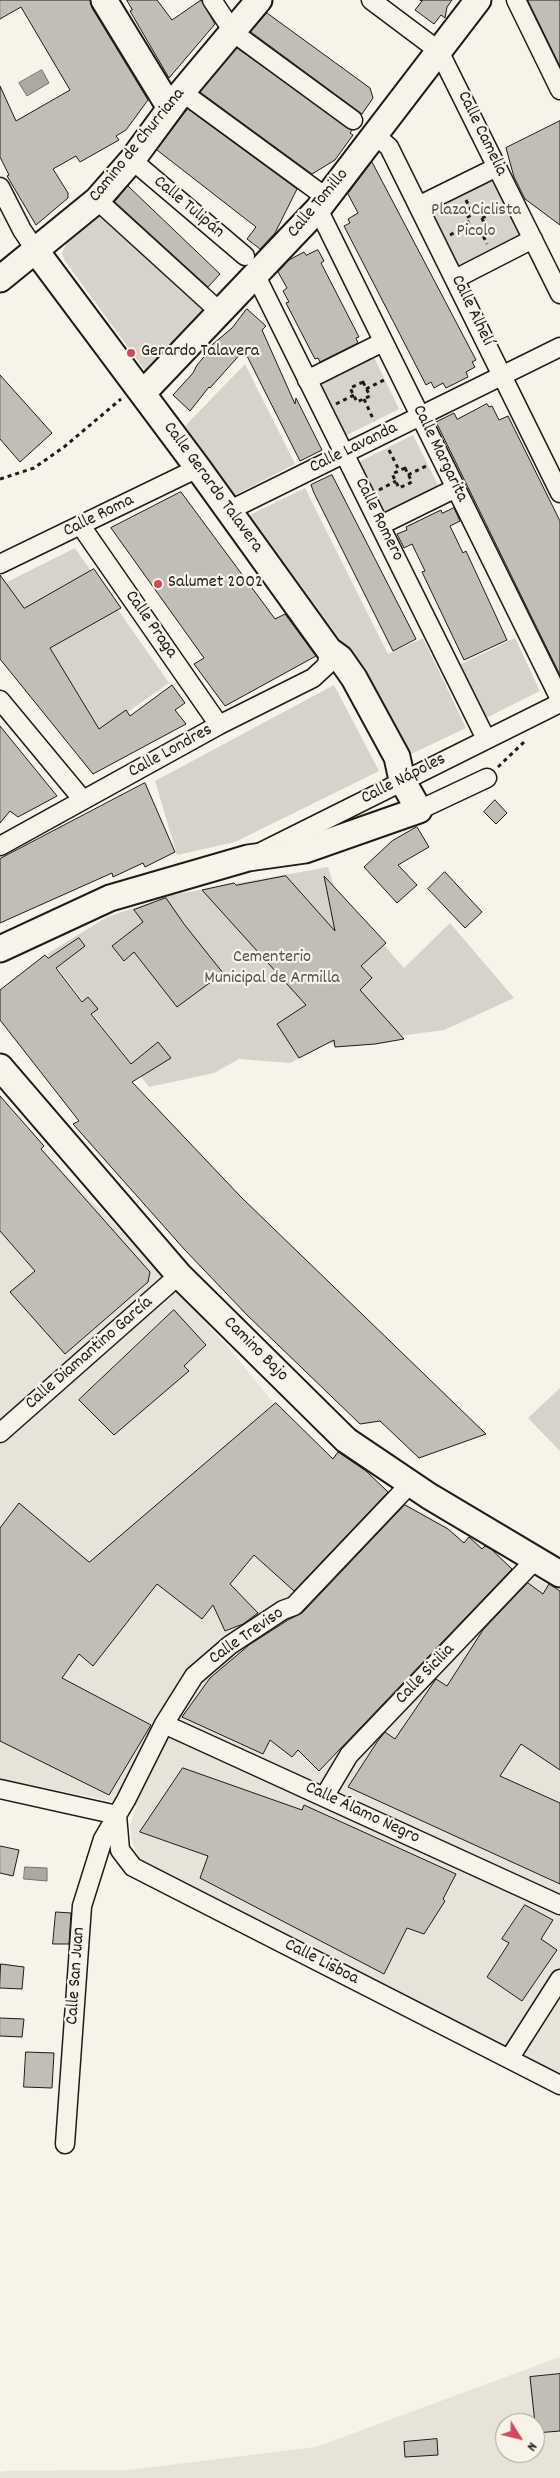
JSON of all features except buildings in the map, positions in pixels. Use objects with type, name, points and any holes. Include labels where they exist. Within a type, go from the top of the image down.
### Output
[{"type":"street","points":[[104,0],[176,100]]},
{"type":"street","points":[[212,0],[231,28],[353,120]]},
{"type":"street","name":"Camino de Churriana","points":[[231,28],[243,0]]},
{"type":"street","name":"Camino de Churriana","points":[[0,279],[97,200],[132,160],[231,28],[259,0]]},
{"type":"street","name":"Calle Camelia","points":[[371,0],[439,51],[560,294]]},
{"type":"street","name":"Calle Tomillo","points":[[140,389],[220,312],[251,266],[322,204],[478,0]]},
{"type":"street","points":[[516,0],[560,90]]},
{"type":"street","name":"Calle Margarita","points":[[176,100],[322,204],[383,342],[560,701]]},
{"type":"street","name":"Calle Alhelí","points":[[375,134],[389,147],[501,376],[555,470],[560,493]]},
{"type":"street","name":"Calle Tulipán","points":[[132,160],[251,266]]},
{"type":"street","points":[[418,206],[497,167]]},
{"type":"street","points":[[0,187],[22,230],[36,251]]},
{"type":"street","points":[[97,200],[220,312]]},
{"type":"street","points":[[455,279],[533,240]]},
{"type":"street","name":"Calle Gerardo Talavera","points":[[36,251],[140,389],[329,650],[340,658],[354,678],[397,757],[402,780],[419,810]]},
{"type":"street","name":"Calle Romero","points":[[251,266],[486,739]]},
{"type":"street","points":[[307,380],[383,342]]},
{"type":"street","name":"Calle Lavanda","points":[[228,511],[560,347]]},
{"type":"street","name":"Calle Roma","points":[[0,564],[198,468]]},
{"type":"street","points":[[380,525],[456,488]]},
{"type":"street","name":"Calle Praga","points":[[81,526],[219,725]]},
{"type":"street","name":"Calle Londres","points":[[0,846],[219,725],[313,678],[327,665],[329,650]]},
{"type":"street","points":[[0,700],[83,800]]},
{"type":"street","name":"Calle Nápoles","points":[[248,858],[381,793],[402,780],[560,701]]},
{"type":"street","name":"Calle Nápoles","points":[[0,949],[110,898],[248,858],[305,850],[419,810],[487,778]]},
{"type":"street","name":"Camino Bajo","points":[[0,1067],[179,1275],[346,1440],[410,1484],[560,1574]]},
{"type":"street","name":"Calle Diamantino García","points":[[0,1432],[179,1275]]},
{"type":"street","name":"Calle Treviso","points":[[117,1814],[164,1724],[194,1676],[230,1645],[283,1610],[294,1606],[410,1484]]},
{"type":"street","name":"Calle Sicilia","points":[[324,1797],[349,1754],[536,1559]]},
{"type":"street","name":"Calle Álamo Negro","points":[[164,1724],[560,1905]]},
{"type":"street","points":[[0,1789],[117,1814]]},
{"type":"street","name":"Calle Lisboa","points":[[117,1814],[120,1850],[134,1867],[560,2085]]},
{"type":"street","name":"Calle San Juan","points":[[65,2144],[82,1906],[103,1839],[117,1814]]},
{"type":"street","points":[[509,2059],[560,1979]]},
{"type":"path","points":[[478,211],[486,226],[473,232],[466,218],[478,211]]},
{"type":"path","points":[[366,389],[387,378]]},
{"type":"path","points":[[363,382],[366,389],[370,396],[357,402],[350,388],[363,382]]},
{"type":"path","points":[[0,479],[34,468],[140,389]]},
{"type":"path","points":[[364,399],[376,423]]},
{"type":"path","points":[[387,445],[399,470]]},
{"type":"path","points":[[408,475],[431,464]]},
{"type":"path","points":[[405,468],[408,475],[412,482],[400,488],[392,474],[405,468]]},
{"type":"path","points":[[487,778],[516,747],[532,737]]},
{"type":"shaded area","points":[[42,70],[49,83],[27,96],[19,83]]},
{"type":"shaded area","points":[[0,1107],[120,1230],[228,1347],[272,1401],[329,1458],[337,1453],[402,1501],[448,1527],[463,1541],[469,1535],[481,1546],[485,1542],[513,1569],[541,1581],[560,1592],[560,2073],[141,1863],[132,1841],[130,1825],[137,1806],[0,1779]]},
{"type":"shaded area","points":[[25,1867],[47,1868],[47,1881],[24,1879]]},
{"type":"shaded area","points":[[560,2357],[560,2478],[0,2478],[0,2472],[7,2471],[128,2470],[316,2447]]},
{"type":"green space","name":"Plaza Ciclista Picolo","points":[[492,176],[522,237],[460,269],[429,207]]},
{"type":"green space","points":[[103,213],[208,311],[147,373],[65,261],[62,253],[67,242]]},
{"type":"green space","points":[[369,347],[399,409],[345,436],[314,374]]},
{"type":"green space","points":[[245,364],[295,464],[235,495],[185,426]]},
{"type":"green space","points":[[413,435],[444,497],[390,525],[359,462]]},
{"type":"green space","points":[[305,488],[388,654],[423,638],[466,728],[407,756],[360,667],[250,515]]},
{"type":"green space","points":[[75,548],[169,683],[99,732],[5,583]]},
{"type":"green space","points":[[515,638],[540,691],[484,719],[459,665]]},
{"type":"green space","points":[[334,685],[379,771],[235,842],[177,855],[155,781]]},
{"type":"green space","name":"Cementerio Municipal de Armilla","points":[[328,867],[335,889],[404,968],[450,923],[514,998],[444,1030],[333,1045],[328,1040],[291,1063],[239,1059],[214,1073],[149,1087],[47,954],[107,917],[172,895]]},
{"type":"green space","points":[[560,1388],[560,1451],[528,1418]]},
{"type":"place","name":"Gerardo Talavera","points":[[131,353]]},
{"type":"place","name":"Salumet 2002","points":[[158,584]]}]
